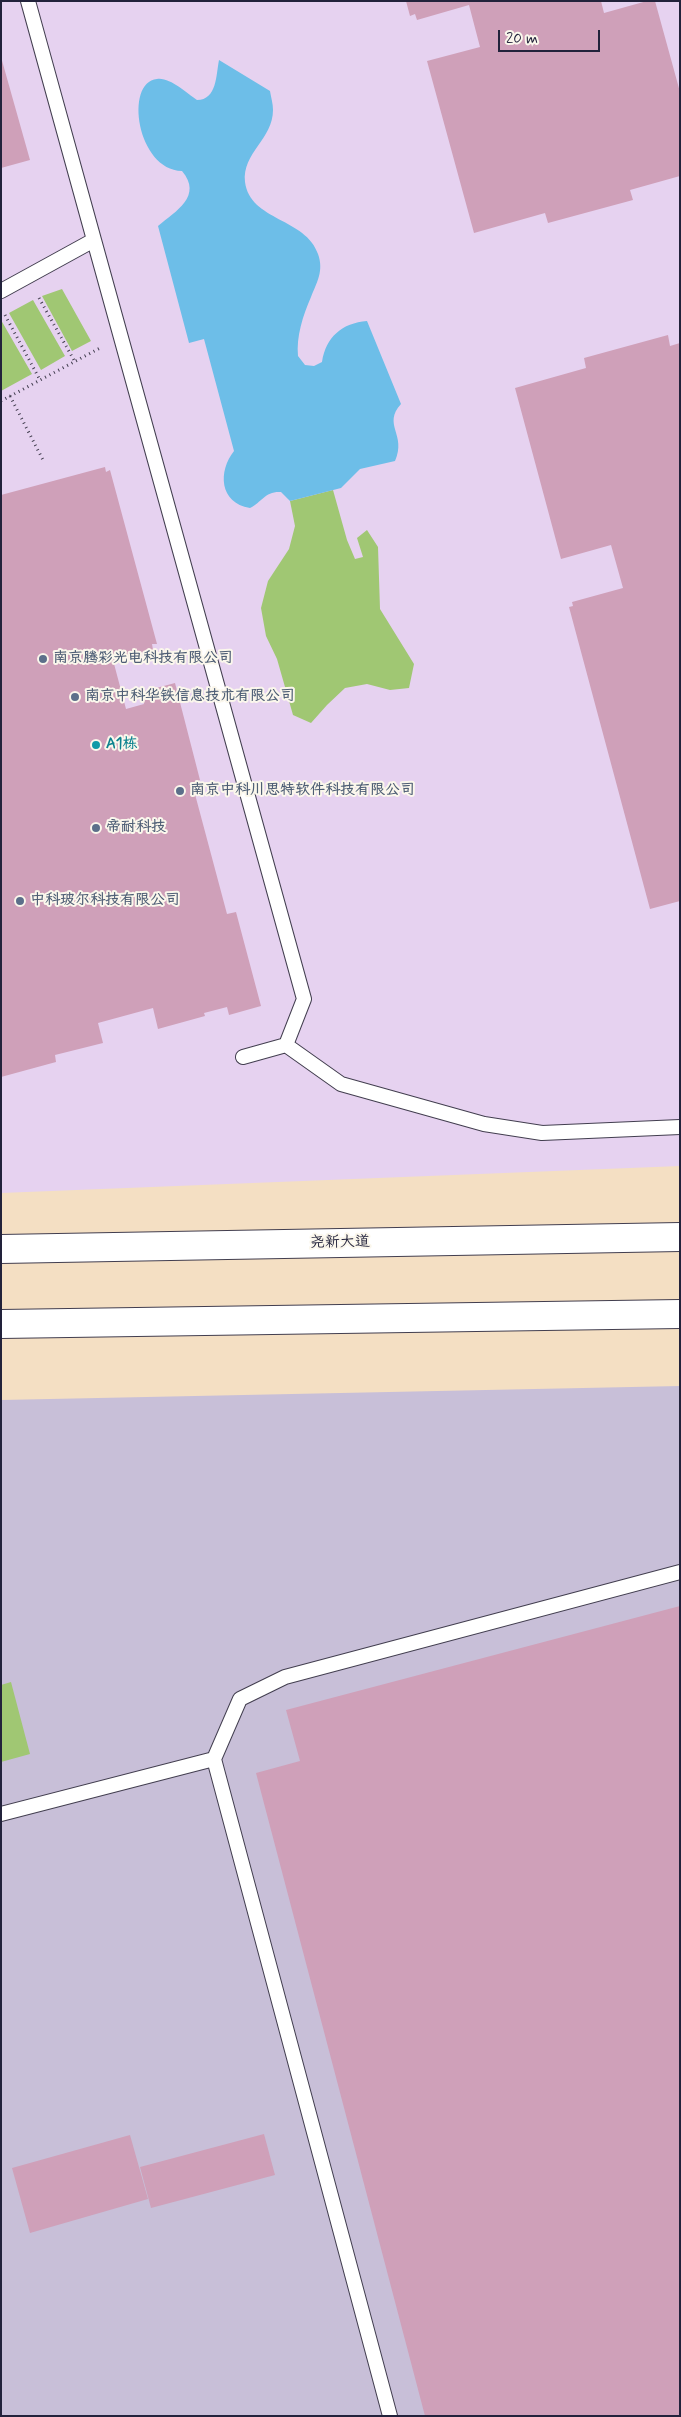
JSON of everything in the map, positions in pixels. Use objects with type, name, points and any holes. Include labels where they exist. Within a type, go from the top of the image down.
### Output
[{"type":"main road","name":"尧新大道","points":[[1,1249],[680,1237]]},
{"type":"main road","points":[[1,1324],[680,1314]]},
{"type":"lane","points":[[28,1],[304,999],[286,1045]]},
{"type":"lane","points":[[1,291],[94,240]]},
{"type":"lane","points":[[243,1057],[286,1045]]},
{"type":"lane","points":[[286,1045],[341,1084],[484,1124],[542,1133],[680,1127]]},
{"type":"lane","points":[[390,2416],[214,1759],[240,1699],[285,1677],[680,1572]]},
{"type":"lane","points":[[1,1814],[214,1759]]},
{"type":"path","points":[[39,298],[75,362]]},
{"type":"path","points":[[4,315],[40,380]]},
{"type":"path","points":[[1,401],[120,337]]},
{"type":"path","points":[[10,396],[43,460]]},
{"type":"shaded area","points":[[1,1],[680,1],[680,1166],[1,1193]]},
{"type":"shaded area","points":[[680,1386],[680,2416],[1,2416],[1,1400]]},
{"type":"green space","points":[[62,289],[91,341],[72,351],[42,296]]},
{"type":"green space","points":[[33,300],[65,356],[41,370],[9,313]]},
{"type":"green space","points":[[1,320],[32,374],[1,391]]},
{"type":"green space","points":[[333,490],[347,540],[355,559],[363,557],[357,538],[367,530],[378,547],[380,609],[414,664],[409,688],[390,690],[367,684],[345,688],[311,723],[293,715],[277,659],[266,636],[261,608],[268,581],[289,549],[295,526],[290,501]]},
{"type":"green space","points":[[11,1682],[30,1754],[1,1762],[1,1685]]},
{"type":"water","points":[[219,60],[270,91],[273,108],[272,120],[245,172],[245,182],[249,195],[257,205],[302,233],[312,242],[320,260],[319,276],[301,326],[298,356],[305,365],[314,366],[322,362],[327,345],[337,333],[350,325],[367,321],[401,404],[394,418],[398,444],[395,461],[360,469],[341,488],[290,501],[281,492],[271,493],[250,508],[232,500],[224,485],[225,468],[234,451],[204,339],[189,343],[158,226],[185,202],[190,188],[188,180],[182,171],[167,167],[154,157],[140,126],[139,109],[141,94],[147,84],[157,79],[167,80],[197,100],[204,99],[214,86]]},
{"type":"building","points":[[406,1],[601,1],[604,13],[647,1],[655,1],[680,92],[680,176],[630,190],[633,200],[548,223],[545,213],[474,233],[427,61],[480,47],[469,5],[417,20],[415,14],[410,16]]},
{"type":"building","points":[[1,57],[30,160],[1,168]]},
{"type":"building","points":[[668,335],[670,346],[680,343],[680,901],[650,909],[569,607],[573,606],[572,602],[623,588],[611,545],[561,559],[515,388],[586,368],[584,358]]},
{"type":"building","name":"A1栋","points":[[105,467],[106,472],[110,470],[157,644],[152,644],[153,650],[113,660],[126,709],[144,704],[141,692],[175,683],[200,780],[192,783],[227,914],[236,912],[261,1006],[229,1015],[227,1007],[204,1013],[205,1016],[158,1029],[153,1008],[98,1023],[103,1043],[55,1055],[56,1062],[1,1077],[1,495]]},
{"type":"building","points":[[680,1606],[680,2416],[425,2416],[256,1773],[300,1761],[286,1710]]},
{"type":"building","points":[[264,2134],[275,2175],[151,2208],[140,2167]]},
{"type":"building","points":[[130,2135],[148,2199],[30,2233],[12,2168]]},
{"type":"place","name":"南京腾彩光电科技有限公司","points":[[43,659]]},
{"type":"place","name":"南京中科华铁信息技术有限公司","points":[[75,697]]},
{"type":"place","name":"A1栋","points":[[96,745]]},
{"type":"place","name":"南京中科川思特软件科技有限公司","points":[[180,791]]},
{"type":"place","name":"帝耐科技","points":[[96,828]]},
{"type":"place","name":"中科玻尔科技有限公司","points":[[20,901]]}]
